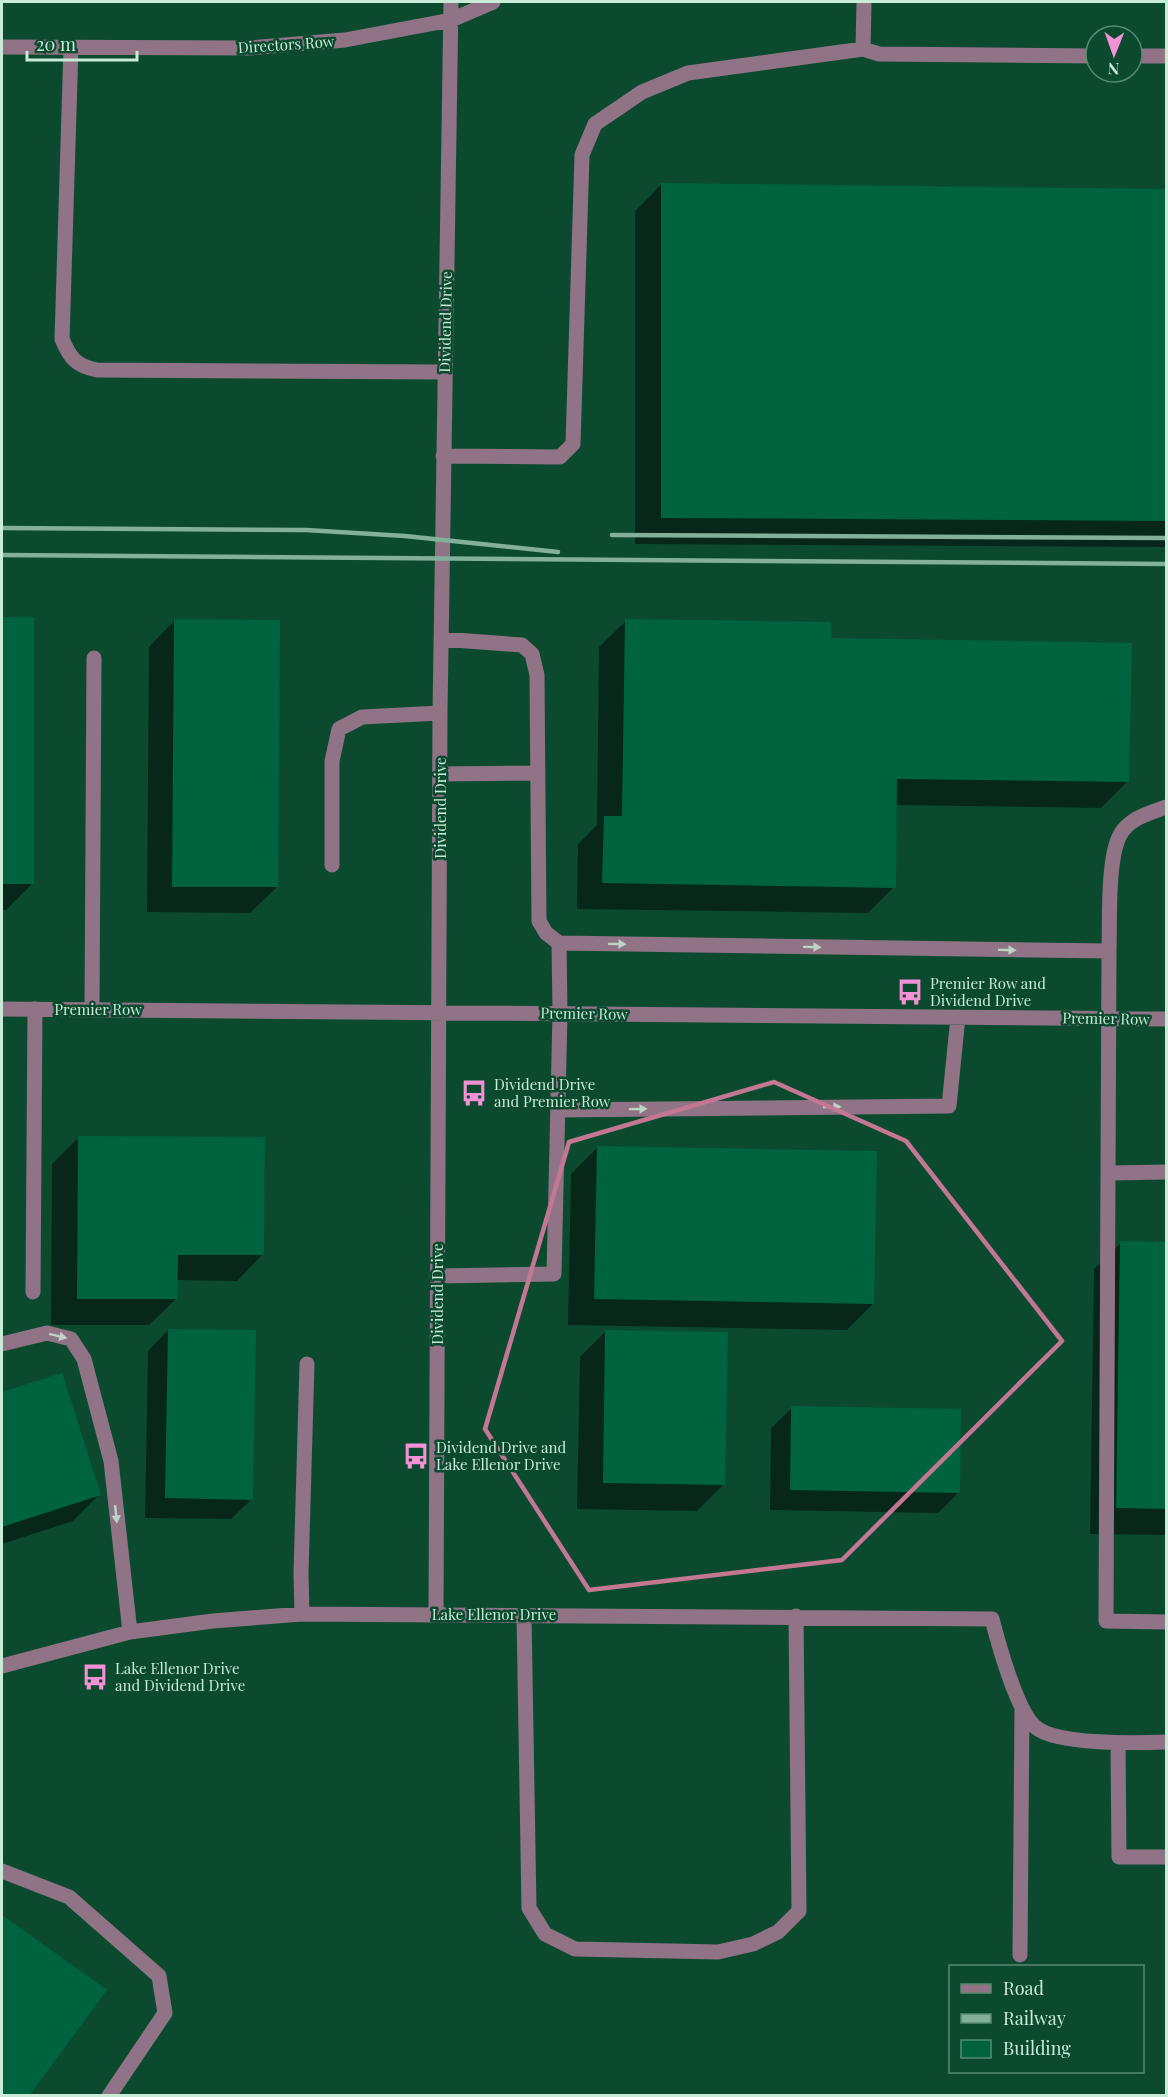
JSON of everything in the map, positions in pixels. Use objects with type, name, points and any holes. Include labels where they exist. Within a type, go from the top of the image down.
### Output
[{"type":"street","name":"Dividend Drive","points":[[436,1614],[440,713],[451,2]]},
{"type":"street","name":"Directors Row","points":[[2,47],[249,48],[345,40],[451,20],[493,2]]},
{"type":"street","points":[[863,49],[864,2]]},
{"type":"street","points":[[71,47],[62,339],[69,356],[81,367],[97,370],[445,372]]},
{"type":"street","points":[[443,456],[560,457],[573,444],[582,155],[596,124],[642,92],[688,73],[863,49],[879,54],[1084,56]]},
{"type":"street","points":[[1144,56],[1167,56]]},
{"type":"street","points":[[441,639],[522,645],[532,654],[537,675],[539,921],[546,933],[559,943],[1109,951]]},
{"type":"street","points":[[92,1009],[94,658]]},
{"type":"street","points":[[332,865],[332,761],[339,729],[362,717],[440,713]]},
{"type":"street","points":[[440,774],[538,773]]},
{"type":"street","points":[[1167,807],[1139,816],[1120,835],[1112,866],[1109,951],[1111,1018],[1106,1621],[1167,1622]]},
{"type":"street","points":[[437,1276],[554,1274],[560,1013],[559,943]]},
{"type":"street","name":"Premier Row","points":[[2,1009],[1167,1019]]},
{"type":"street","points":[[33,1292],[35,1009]]},
{"type":"street","points":[[558,1110],[949,1106],[958,1017]]},
{"type":"street","points":[[1110,1173],[1167,1172]]},
{"type":"street","points":[[2,1344],[47,1333],[70,1339],[84,1359],[111,1461],[130,1632]]},
{"type":"street","points":[[302,1614],[301,1573],[307,1364]]},
{"type":"street","name":"Lake Ellenor Drive","points":[[2,1666],[130,1632],[302,1614],[992,1619],[1022,1708]]},
{"type":"street","points":[[524,1615],[529,1908],[545,1934],[575,1949],[718,1952],[753,1944],[778,1932],[799,1911],[796,1616]]},
{"type":"street","points":[[1022,1708],[1037,1729],[1074,1739],[1118,1743],[1167,1742]]},
{"type":"street","points":[[1020,1955],[1022,1708]]},
{"type":"street","points":[[1118,1743],[1119,1857],[1167,1857]]},
{"type":"street","points":[[2,1871],[69,1897],[159,1976],[165,2013],[109,2096]]},
{"type":"highlighted area","points":[[774,1082],[906,1141],[1062,1341],[842,1560],[589,1590],[485,1429],[569,1142]]},
{"type":"building","points":[[661,183],[1166,189],[1166,521],[661,518]]},
{"type":"building","points":[[2,617],[34,617],[34,884],[2,884]]},
{"type":"building","points":[[174,619],[280,620],[278,887],[172,887]]},
{"type":"building","points":[[625,619],[831,622],[831,638],[1132,643],[1129,782],[897,779],[896,888],[602,883],[604,816],[622,816]]},
{"type":"building","points":[[78,1136],[265,1137],[264,1255],[178,1255],[177,1299],[77,1299]]},
{"type":"building","points":[[597,1146],[877,1151],[874,1304],[594,1299]]},
{"type":"building","points":[[1120,1241],[1166,1242],[1166,1509],[1116,1508]]},
{"type":"building","points":[[168,1329],[256,1330],[253,1500],[165,1498]]},
{"type":"building","points":[[605,1330],[728,1332],[725,1485],[603,1483]]},
{"type":"building","points":[[62,1373],[101,1495],[2,1527],[2,1392]]},
{"type":"building","points":[[791,1406],[961,1409],[960,1493],[790,1490]]},
{"type":"building","points":[[2,1915],[107,1990],[29,2096],[2,2096]]},
{"type":"railway","points":[[2,528],[306,530],[405,536],[558,552]]},
{"type":"railway","points":[[612,535],[1166,538]]},
{"type":"railway","points":[[2,555],[1166,564]]},
{"type":"place","name":"Premier Row and Dividend Drive","points":[[910,992]]},
{"type":"place","name":"Dividend Drive and Premier Row","points":[[474,1093]]},
{"type":"place","name":"Dividend Drive and Lake Ellenor Drive","points":[[416,1456]]},
{"type":"place","name":"Lake Ellenor Drive and Dividend Drive","points":[[95,1677]]}]
